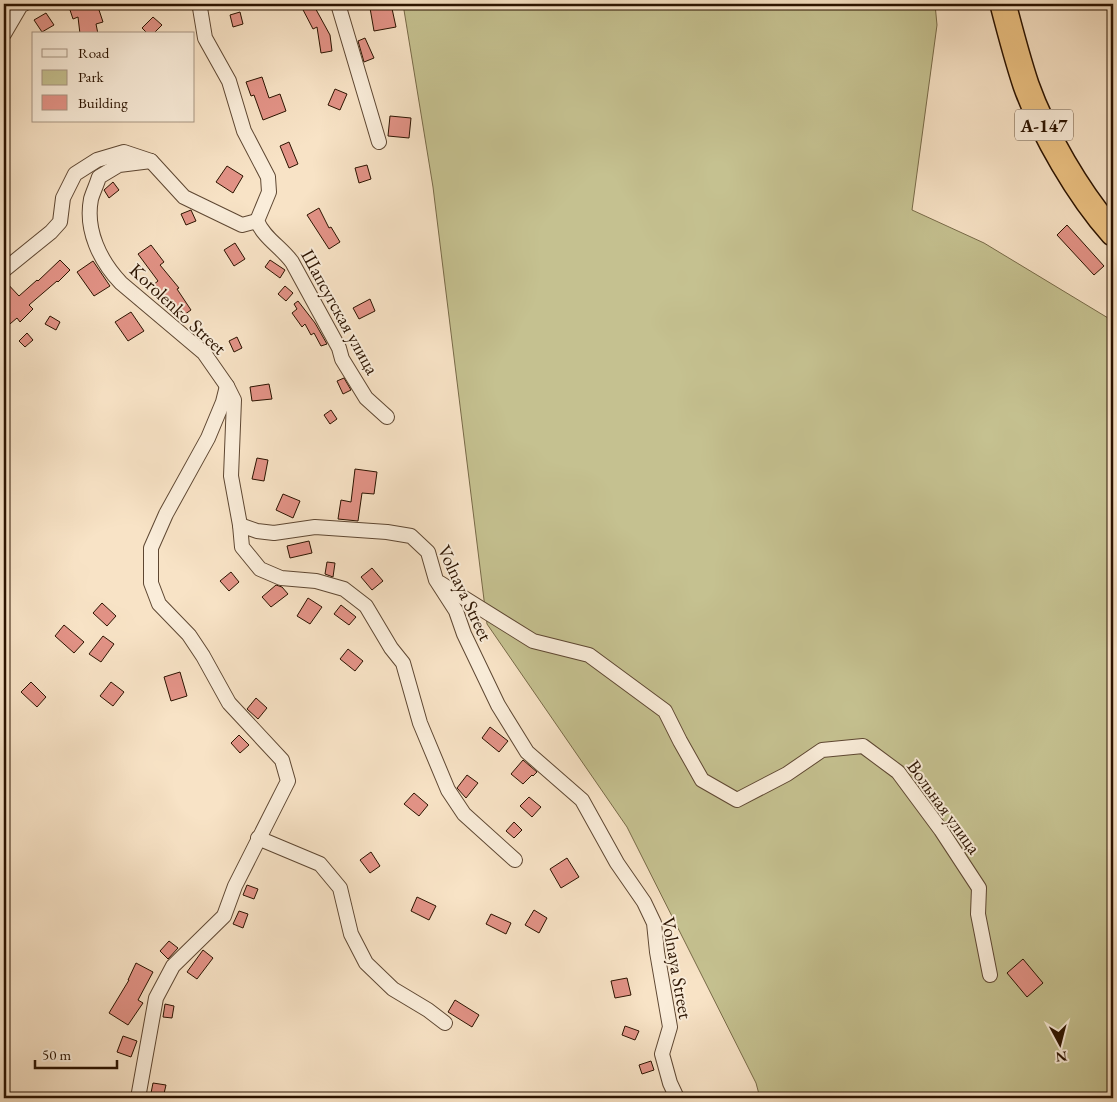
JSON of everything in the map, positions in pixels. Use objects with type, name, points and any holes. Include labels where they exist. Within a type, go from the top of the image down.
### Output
[{"type":"highway","name":"А-147","points":[[1003,4],[1027,86],[1053,144],[1077,184],[1113,233]]},
{"type":"street","points":[[4,34],[21,5],[24,4]]},
{"type":"street","points":[[4,270],[51,232],[60,222],[62,198],[75,174],[97,160],[124,152],[151,161],[184,197],[242,225],[257,221],[269,192],[268,178],[244,132],[229,81],[205,38],[200,8],[202,4]]},
{"type":"street","points":[[338,4],[379,142]]},
{"type":"street","name":"Korolenko Street","points":[[151,161],[119,165],[99,177],[91,199],[90,225],[96,245],[110,271],[204,353],[228,386],[234,400],[231,476],[240,524]]},
{"type":"street","name":"Шапсугская улица","points":[[257,221],[270,241],[284,251],[292,262],[339,348],[342,359],[366,398],[387,417]]},
{"type":"street","points":[[138,1098],[156,998],[173,966],[224,916],[235,886],[288,781],[282,760],[229,703],[189,635],[159,604],[151,583],[151,548],[166,514],[208,438],[228,386]]},
{"type":"street","points":[[240,524],[242,547],[260,569],[281,578],[316,581],[344,589],[366,606],[391,648],[403,663],[420,723],[448,790],[464,814],[515,860]]},
{"type":"street","name":"Volnaya Street","points":[[240,524],[274,533],[315,527],[387,532],[411,536],[428,552],[436,580],[456,611],[464,634],[498,705],[527,752],[582,800],[617,863],[644,902],[654,923],[670,1027],[662,1054],[676,1098]]},
{"type":"street","name":"Вольная улица","points":[[436,580],[532,642],[589,655],[665,711],[702,780],[737,800],[787,774],[822,750],[863,746],[898,772],[941,830],[978,888],[978,914],[990,975]]},
{"type":"street","points":[[258,838],[320,864],[340,888],[351,934],[366,963],[393,989],[428,1010],[445,1023]]},
{"type":"green space","points":[[403,4],[935,4],[937,25],[912,210],[984,243],[1113,321],[1113,1098],[760,1098],[756,1083],[627,827],[487,624],[433,187]]},
{"type":"building","points":[[80,4],[97,4],[103,22],[96,24],[98,32],[80,32],[78,17],[73,19],[69,7]]},
{"type":"building","points":[[300,4],[313,4],[330,35],[332,51],[321,53],[317,27],[313,29]]},
{"type":"building","points":[[391,4],[396,27],[374,31],[370,8]]},
{"type":"building","points":[[240,12],[243,24],[233,27],[230,15]]},
{"type":"building","points":[[46,13],[54,25],[42,32],[34,20]]},
{"type":"building","points":[[153,17],[162,25],[155,32],[146,32],[142,28]]},
{"type":"building","points":[[365,38],[374,58],[364,62],[358,41]]},
{"type":"building","points":[[262,77],[269,98],[280,94],[286,111],[263,120],[254,95],[251,96],[246,82]]},
{"type":"building","points":[[335,89],[347,94],[340,110],[328,105]]},
{"type":"building","points":[[390,116],[411,118],[409,138],[388,136]]},
{"type":"building","points":[[289,142],[298,164],[289,168],[280,146]]},
{"type":"building","points":[[367,165],[371,179],[359,183],[355,168]]},
{"type":"building","points":[[227,166],[243,176],[233,193],[216,182]]},
{"type":"building","points":[[113,182],[119,190],[109,198],[104,190]]},
{"type":"building","points":[[319,208],[329,228],[331,227],[340,242],[329,249],[307,215]]},
{"type":"building","points":[[191,210],[196,221],[186,225],[181,214]]},
{"type":"building","points":[[1067,225],[1104,266],[1094,275],[1057,235]]},
{"type":"building","points":[[235,243],[245,259],[234,266],[224,250]]},
{"type":"building","points":[[151,245],[164,262],[160,265],[179,288],[177,289],[191,310],[181,317],[167,297],[164,300],[153,285],[158,281],[138,254]]},
{"type":"building","points":[[60,260],[70,270],[29,305],[33,309],[20,322],[17,318],[4,329],[4,280],[19,296]]},
{"type":"building","points":[[270,260],[285,270],[280,278],[265,267]]},
{"type":"building","points":[[93,261],[110,286],[94,296],[77,272]]},
{"type":"building","points":[[285,286],[293,293],[286,301],[278,294]]},
{"type":"building","points":[[370,299],[375,311],[359,319],[353,308]]},
{"type":"building","points":[[298,301],[315,323],[327,344],[321,346],[314,333],[311,335],[305,324],[302,327],[292,313],[297,309],[294,304]]},
{"type":"building","points":[[131,312],[144,331],[128,341],[115,322]]},
{"type":"building","points":[[50,316],[60,322],[56,330],[45,324]]},
{"type":"building","points":[[27,333],[33,340],[25,347],[19,341]]},
{"type":"building","points":[[237,337],[242,348],[234,352],[229,341]]},
{"type":"building","points":[[344,378],[351,390],[343,394],[337,381]]},
{"type":"building","points":[[269,384],[272,399],[252,401],[250,387]]},
{"type":"building","points":[[331,410],[337,419],[330,424],[324,415]]},
{"type":"building","points":[[257,458],[268,460],[264,481],[252,479]]},
{"type":"building","points":[[355,469],[377,472],[374,494],[362,493],[358,521],[338,519],[341,500],[351,502]]},
{"type":"building","points":[[283,494],[300,501],[293,518],[276,510]]},
{"type":"building","points":[[309,541],[312,553],[290,558],[287,546]]},
{"type":"building","points":[[327,562],[335,563],[333,577],[325,574]]},
{"type":"building","points":[[372,568],[383,581],[372,590],[361,577]]},
{"type":"building","points":[[231,572],[239,582],[229,591],[220,581]]},
{"type":"building","points":[[276,585],[282,587],[288,594],[271,607],[262,597]]},
{"type":"building","points":[[308,598],[322,607],[310,624],[297,616]]},
{"type":"building","points":[[102,603],[116,616],[107,626],[93,613]]},
{"type":"building","points":[[341,605],[356,617],[349,625],[334,614]]},
{"type":"building","points":[[64,625],[84,642],[74,653],[55,636]]},
{"type":"building","points":[[103,636],[114,644],[101,662],[89,654]]},
{"type":"building","points":[[348,649],[363,661],[355,671],[340,659]]},
{"type":"building","points":[[180,672],[187,696],[171,701],[164,677]]},
{"type":"building","points":[[31,682],[46,697],[37,707],[21,692]]},
{"type":"building","points":[[111,682],[124,692],[113,706],[100,696]]},
{"type":"building","points":[[256,698],[267,708],[258,719],[247,709]]},
{"type":"building","points":[[490,727],[508,741],[499,752],[482,738]]},
{"type":"building","points":[[239,735],[249,745],[240,753],[231,743]]},
{"type":"building","points":[[523,760],[537,772],[523,784],[511,774]]},
{"type":"building","points":[[467,775],[478,783],[466,798],[457,788]]},
{"type":"building","points":[[414,793],[428,805],[419,816],[404,804]]},
{"type":"building","points":[[529,797],[541,807],[532,817],[520,806]]},
{"type":"building","points":[[514,822],[522,830],[514,838],[506,831]]},
{"type":"building","points":[[371,852],[380,866],[370,873],[360,860]]},
{"type":"building","points":[[567,858],[579,877],[561,888],[550,869]]},
{"type":"building","points":[[247,885],[258,889],[254,899],[243,895]]},
{"type":"building","points":[[417,897],[436,906],[429,920],[411,911]]},
{"type":"building","points":[[534,910],[547,918],[539,933],[525,925]]},
{"type":"building","points":[[239,911],[248,914],[243,928],[233,924]]},
{"type":"building","points":[[491,914],[511,923],[506,934],[486,924]]},
{"type":"building","points":[[169,941],[178,948],[168,959],[160,951]]},
{"type":"building","points":[[203,950],[213,958],[197,979],[187,972]]},
{"type":"building","points":[[1023,959],[1043,983],[1027,997],[1007,973]]},
{"type":"building","points":[[136,963],[153,972],[138,1000],[143,1003],[128,1025],[109,1013],[129,980]]},
{"type":"building","points":[[627,978],[631,995],[615,998],[611,981]]},
{"type":"building","points":[[455,1000],[479,1015],[472,1027],[448,1012]]},
{"type":"building","points":[[165,1004],[174,1006],[172,1018],[163,1017]]},
{"type":"building","points":[[625,1026],[639,1031],[635,1040],[622,1035]]},
{"type":"building","points":[[123,1036],[137,1041],[131,1057],[117,1052]]},
{"type":"building","points":[[651,1061],[654,1070],[642,1074],[639,1065]]},
{"type":"building","points":[[153,1083],[166,1085],[163,1098],[150,1098]]}]
